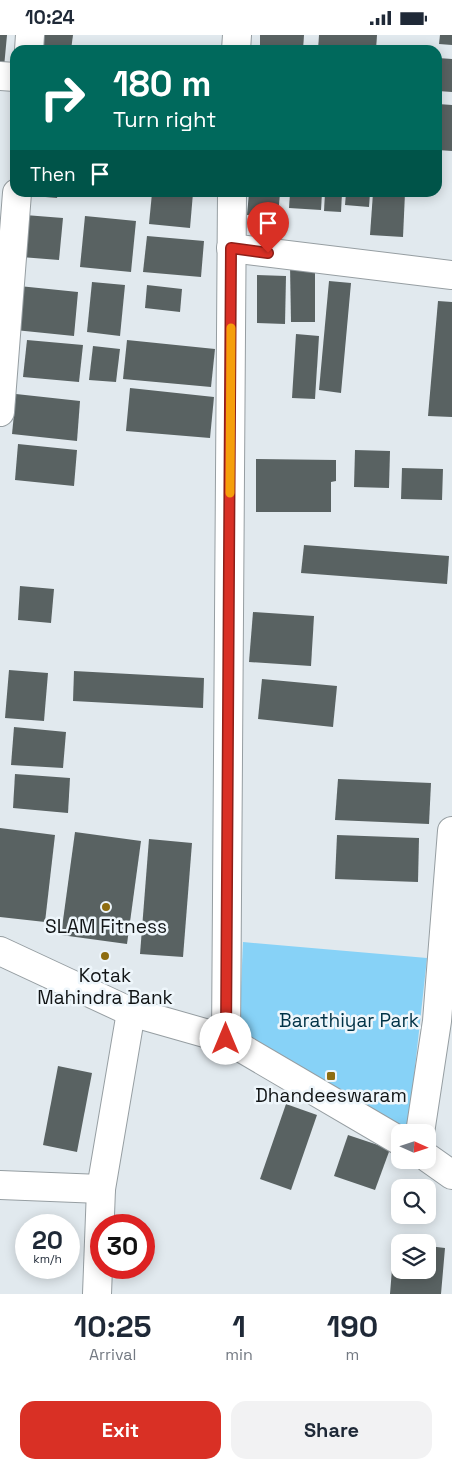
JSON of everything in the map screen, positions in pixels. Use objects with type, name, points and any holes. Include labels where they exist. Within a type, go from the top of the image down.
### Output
[{"type":"street","points":[[0,411],[17,197]]},
{"type":"street","points":[[226,1039],[232,197]]},
{"type":"street","points":[[231,248],[452,275]]},
{"type":"street","points":[[422,1124],[445,1023],[452,831]]},
{"type":"street","points":[[0,951],[131,1012],[226,1039],[391,1136]]},
{"type":"street","points":[[97,1294],[101,1189],[131,1012]]},
{"type":"street","points":[[436,1164],[452,1175]]},
{"type":"street","points":[[0,1185],[101,1189]]},
{"type":"green space","name":"Barathiyar Park","points":[[243,942],[427,958],[409,1124],[394,1124],[239,1034]]},
{"type":"building","points":[[0,35],[7,35],[4,67],[0,67]]},
{"type":"building","points":[[34,35],[73,35],[72,45],[33,45]]},
{"type":"building","points":[[260,35],[304,35],[303,45],[260,45]]},
{"type":"building","points":[[319,35],[377,35],[376,45],[318,45]]},
{"type":"building","points":[[440,35],[452,35],[452,45],[439,44]]},
{"type":"building","points":[[442,58],[452,59],[452,92],[442,91]]},
{"type":"building","points":[[442,104],[452,105],[452,151],[442,150]]},
{"type":"building","points":[[152,197],[193,197],[190,228],[149,224]]},
{"type":"building","points":[[249,197],[280,197],[278,217],[247,215]]},
{"type":"building","points":[[290,197],[322,197],[321,210],[289,208]]},
{"type":"building","points":[[325,197],[342,197],[341,212],[324,211]]},
{"type":"building","points":[[346,197],[370,197],[369,207],[345,205]]},
{"type":"building","points":[[373,197],[405,197],[403,237],[370,235]]},
{"type":"building","points":[[25,215],[63,218],[59,260],[21,257]]},
{"type":"building","points":[[85,216],[136,221],[131,272],[80,267]]},
{"type":"building","points":[[147,236],[204,241],[201,277],[143,272]]},
{"type":"building","points":[[290,265],[315,265],[315,322],[291,322]]},
{"type":"building","points":[[257,275],[286,276],[285,324],[257,323]]},
{"type":"building","points":[[329,281],[351,283],[341,393],[319,390]]},
{"type":"building","points":[[92,282],[125,285],[120,336],[87,332]]},
{"type":"building","points":[[147,285],[182,289],[180,312],[145,308]]},
{"type":"building","points":[[19,286],[78,292],[74,336],[15,330]]},
{"type":"building","points":[[438,301],[452,302],[452,417],[428,416]]},
{"type":"building","points":[[296,334],[319,336],[315,399],[292,398]]},
{"type":"building","points":[[27,340],[83,345],[79,382],[23,377]]},
{"type":"building","points":[[127,340],[215,349],[211,387],[123,379]]},
{"type":"building","points":[[93,346],[120,349],[116,382],[89,380]]},
{"type":"building","points":[[130,388],[214,397],[210,438],[126,431]]},
{"type":"building","points":[[16,394],[80,401],[77,441],[12,434]]},
{"type":"building","points":[[18,444],[77,450],[74,486],[15,480]]},
{"type":"building","points":[[355,450],[390,451],[389,488],[354,487]]},
{"type":"building","points":[[256,459],[336,460],[336,481],[331,482],[331,512],[256,512]]},
{"type":"building","points":[[402,468],[443,469],[442,500],[401,499]]},
{"type":"building","points":[[304,545],[449,556],[447,584],[301,573]]},
{"type":"building","points":[[20,586],[54,589],[51,623],[18,620]]},
{"type":"building","points":[[253,612],[314,616],[311,666],[249,662]]},
{"type":"building","points":[[9,670],[48,673],[44,721],[5,718]]},
{"type":"building","points":[[74,671],[204,678],[203,708],[73,701]]},
{"type":"building","points":[[262,679],[337,686],[333,727],[258,719]]},
{"type":"building","points":[[14,727],[66,732],[63,768],[11,765]]},
{"type":"building","points":[[15,774],[70,778],[68,813],[13,808]]},
{"type":"building","points":[[338,779],[431,783],[429,824],[335,820]]},
{"type":"building","points":[[0,828],[55,835],[45,922],[0,917]]},
{"type":"building","points":[[75,832],[141,841],[127,944],[61,935]]},
{"type":"building","points":[[337,835],[419,838],[418,882],[335,879]]},
{"type":"building","points":[[149,839],[192,843],[183,957],[140,954]]},
{"type":"building","points":[[58,1066],[92,1073],[77,1152],[43,1145]]},
{"type":"building","points":[[286,1104],[317,1115],[291,1190],[260,1179]]},
{"type":"building","points":[[348,1135],[390,1149],[375,1190],[334,1176]]},
{"type":"building","points":[[436,1247],[445,1248],[441,1294],[390,1294],[391,1279],[436,1279]]},
{"type":"slow traffic","points":[[230,493],[231,328]]},
{"type":"place","name":"SLAM Fitness","points":[[106,907]]},
{"type":"place","name":"Kotak Mahindra Bank","points":[[105,956]]},
{"type":"place","name":"Dhandeeswaram","points":[[331,1076]]},
{"type":"route","points":[[226,1039],[231,248],[268,253]]}]
